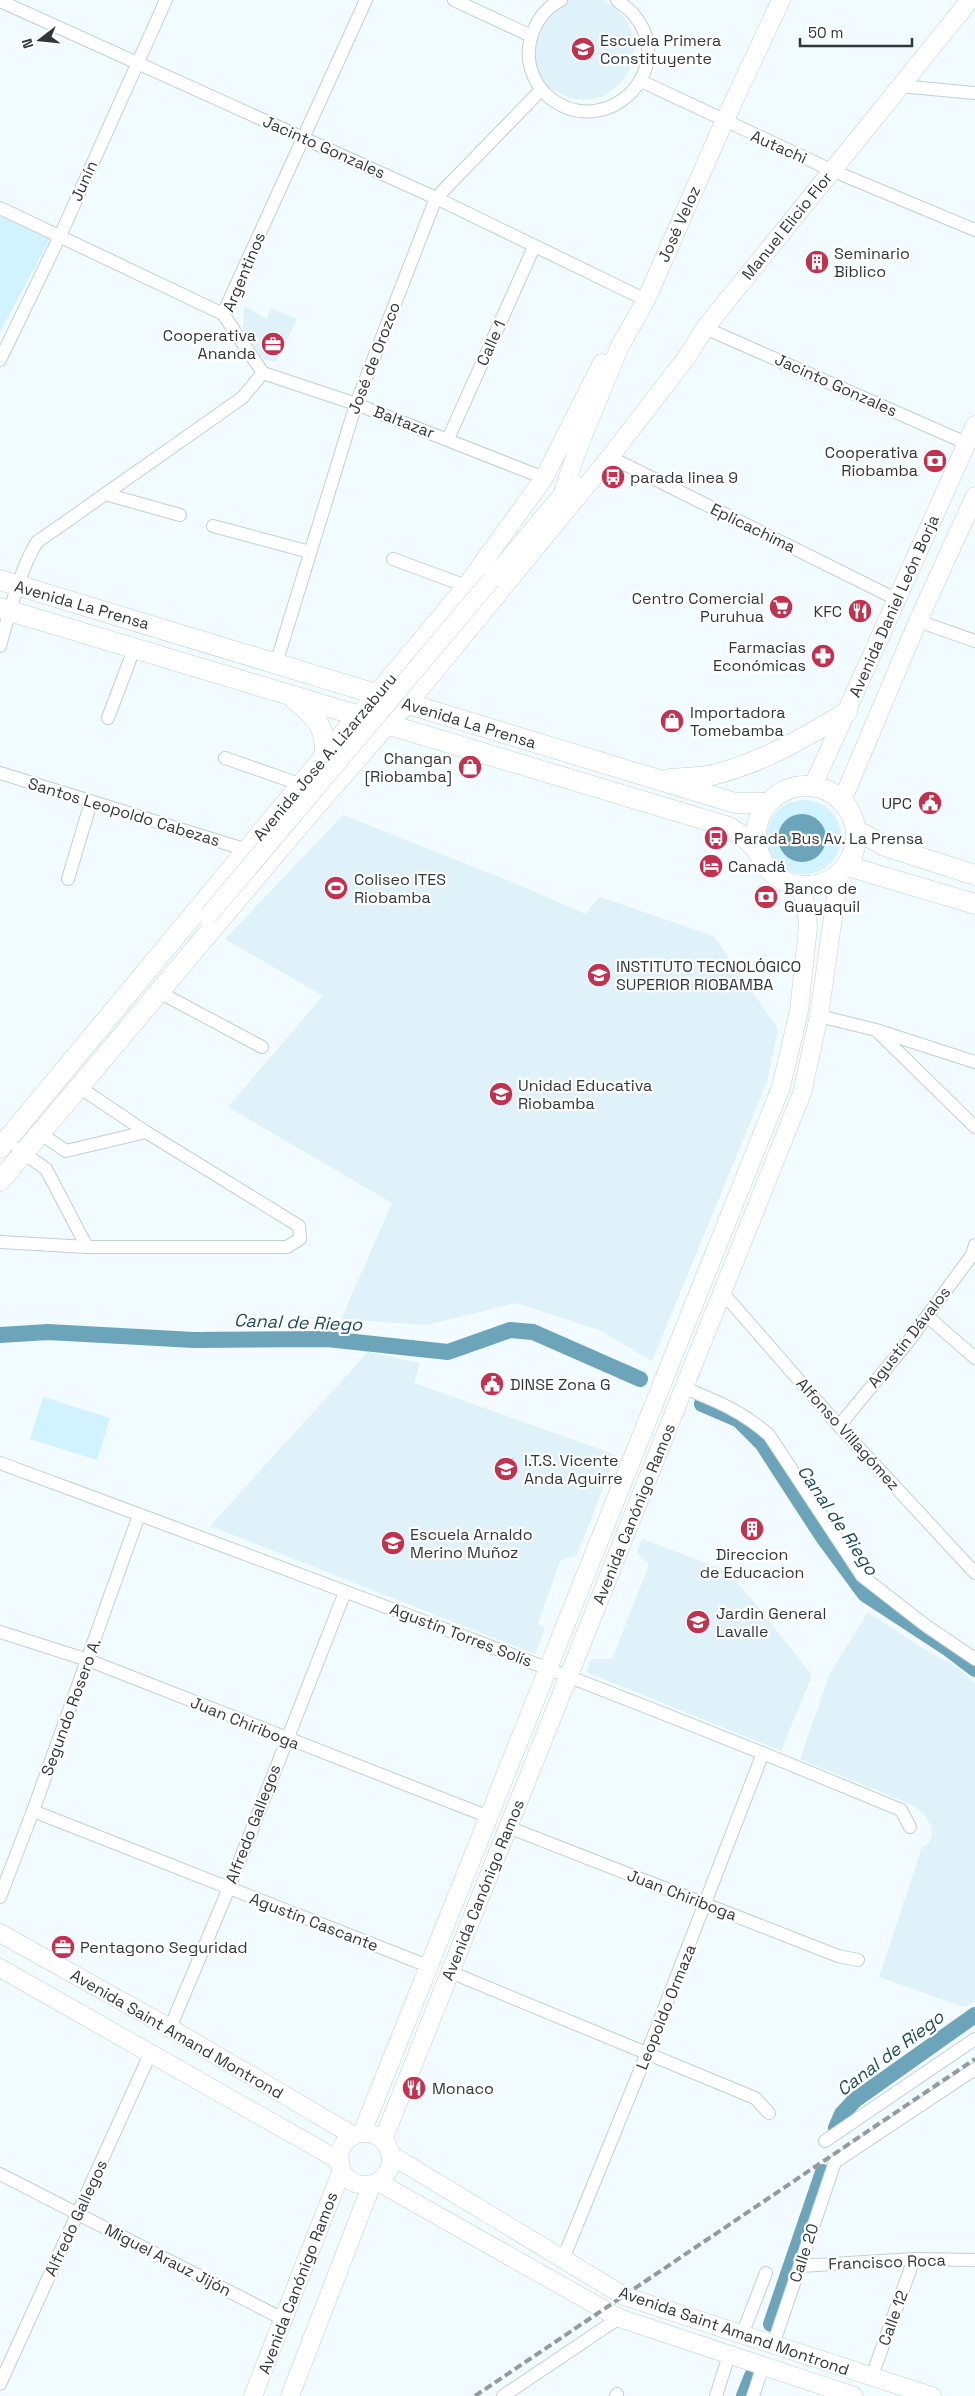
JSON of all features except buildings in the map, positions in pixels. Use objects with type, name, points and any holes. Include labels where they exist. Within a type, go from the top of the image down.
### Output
[{"type":"main road","name":"Avenida La Prensa","points":[[0,580],[136,620],[406,705],[735,803],[768,803]]},
{"type":"main road","name":"Avenida La Prensa","points":[[5,610],[358,716],[388,723],[729,827],[744,837],[758,851]]},
{"type":"main road","points":[[285,693],[314,714],[322,728],[325,743],[324,757]]},
{"type":"main road","points":[[660,780],[710,776],[760,761],[798,742],[848,712]]},
{"type":"main road","name":"Avenida Jose A. Lizarzaburu","points":[[4,1144],[358,716]]},
{"type":"main road","name":"Avenida Jose A. Lizarzaburu","points":[[0,1181],[388,723]]},
{"type":"main road","points":[[813,786],[829,791],[842,801],[851,815],[856,830],[855,849],[843,870],[827,882],[814,886],[786,883],[774,875],[764,864],[758,851],[756,838],[757,826],[768,803],[781,792],[796,787],[813,786]]},
{"type":"main road","points":[[856,830],[884,846],[975,875]]},
{"type":"main road","points":[[843,870],[975,904]]},
{"type":"street","name":"Junín","points":[[0,360],[60,236],[166,0]]},
{"type":"street","name":"Argentinos","points":[[262,373],[223,314],[366,0]]},
{"type":"street","points":[[454,0],[531,36]]},
{"type":"street","points":[[561,0],[540,17],[531,36],[530,64],[540,91],[556,103],[574,111],[594,112],[612,107],[629,96],[641,81],[648,59],[645,36],[634,15],[617,0]]},
{"type":"street","name":"José Veloz","points":[[564,489],[578,448],[620,346],[646,300],[724,122],[782,0]]},
{"type":"street","name":"Manuel Elicio Flor","points":[[610,457],[686,358],[705,328],[970,0]]},
{"type":"street","name":"Jacinto Gonzales","points":[[0,1],[436,198],[646,300]]},
{"type":"street","name":"Autachi","points":[[641,81],[724,122],[831,170],[975,230]]},
{"type":"street","points":[[899,86],[975,92]]},
{"type":"street","name":"José de Orozco","points":[[276,664],[356,404],[436,198],[540,91]]},
{"type":"street","points":[[0,208],[223,314]]},
{"type":"street","name":"Calle 1","points":[[448,439],[534,247]]},
{"type":"street","name":"Jacinto Gonzales","points":[[705,328],[966,443]]},
{"type":"street","name":"Avenida Jose A. Lizarzaburu","points":[[358,716],[466,586],[544,478],[604,360],[620,346]]},
{"type":"street","points":[[155,962],[208,916],[484,588],[564,489],[594,463],[663,380],[686,358]]},
{"type":"street","points":[[0,646],[5,610],[19,587],[31,551],[37,542],[242,398],[262,373]]},
{"type":"street","name":"Baltazar","points":[[262,373],[356,404],[544,478]]},
{"type":"street","name":"Avenida Daniel León Borja","points":[[813,786],[848,712],[896,599],[975,425]]},
{"type":"street","name":"Avenida Jose A. Lizarzaburu","points":[[388,723],[406,705],[610,457]]},
{"type":"street","name":"Eplicachima","points":[[610,457],[896,599]]},
{"type":"street","points":[[106,494],[180,515]]},
{"type":"street","name":"Avenida Daniel León Borja","points":[[842,801],[918,621],[975,496]]},
{"type":"street","points":[[213,526],[310,552]]},
{"type":"street","points":[[394,558],[466,586]]},
{"type":"street","points":[[918,621],[975,641]]},
{"type":"street","points":[[108,718],[134,649]]},
{"type":"street","points":[[224,758],[302,784]]},
{"type":"street","name":"Santos Leopoldo Cabezas","points":[[0,773],[247,850]]},
{"type":"street","points":[[68,879],[91,802]]},
{"type":"street","name":"Avenida Canónigo Ramos","points":[[290,2396],[375,2183],[389,2171],[387,2148],[450,1972],[802,1093],[819,1016],[843,870]]},
{"type":"street","name":"Avenida Canónigo Ramos","points":[[253,2396],[341,2165],[344,2144],[358,2134],[428,1966],[781,1087],[799,1011],[808,927],[806,905],[800,886]]},
{"type":"street","points":[[172,976],[208,916]]},
{"type":"street","points":[[159,992],[262,1047]]},
{"type":"street","points":[[819,1016],[876,1030],[975,1062]]},
{"type":"street","points":[[876,1030],[975,1127]]},
{"type":"street","points":[[0,1242],[87,1247],[287,1247],[300,1239],[299,1226],[146,1132],[79,1087]]},
{"type":"street","points":[[41,1134],[66,1151],[146,1132]]},
{"type":"street","points":[[4,1144],[24,1153],[46,1169],[87,1247]]},
{"type":"street","name":"Agustín Dávalos","points":[[840,1426],[927,1316],[972,1255],[975,1245]]},
{"type":"street","name":"Alfonso Villagómez","points":[[722,1292],[840,1426],[975,1573]]},
{"type":"street","points":[[927,1316],[975,1358]]},
{"type":"street","points":[[684,1388],[717,1401],[749,1418],[769,1435],[862,1576],[925,1625],[975,1659]]},
{"type":"street","name":"Agustín Torres Solís","points":[[0,1463],[548,1668],[763,1753],[901,1810],[910,1827]]},
{"type":"street","name":"Segundo Rosero A.","points":[[0,1897],[88,1660],[139,1515]]},
{"type":"street","name":"Alfredo Gallegos","points":[[170,2028],[228,1888],[285,1739],[345,1592]]},
{"type":"street","name":"Juan Chiriboga","points":[[0,1632],[88,1660],[489,1818]]},
{"type":"street","name":"Leopoldo Ormaza","points":[[563,2259],[706,1904],[763,1753]]},
{"type":"street","name":"Agustín Cascante","points":[[33,1811],[428,1966]]},
{"type":"street","name":"Juan Chiriboga","points":[[508,1827],[838,1956],[858,1960]]},
{"type":"street","name":"Avenida Saint Amand Montrond","points":[[0,1933],[358,2134]]},
{"type":"street","name":"Avenida Saint Amand Montrond","points":[[0,1968],[151,2052],[341,2165]]},
{"type":"street","points":[[450,1972],[755,2098],[769,2113]]},
{"type":"street","points":[[825,2141],[975,2039]]},
{"type":"street","name":"Alfredo Gallegos","points":[[0,2384],[151,2052]]},
{"type":"street","name":"Calle 20","points":[[773,2345],[835,2162],[975,2069]]},
{"type":"street","points":[[358,2134],[370,2134],[387,2148]]},
{"type":"street","name":"Avenida Saint Amand Montrond","points":[[387,2148],[624,2296],[932,2396]]},
{"type":"street","name":"Avenida Canónigo Ramos","points":[[341,2165],[355,2182],[375,2183]]},
{"type":"street","name":"Miguel Arauz Jijón","points":[[0,2174],[283,2320]]},
{"type":"street","name":"Avenida Saint Amand Montrond","points":[[375,2183],[619,2318],[854,2396]]},
{"type":"street","name":"Francisco Roca","points":[[800,2266],[914,2259],[975,2260]]},
{"type":"street","name":"Calle 12","points":[[872,2376],[914,2259]]},
{"type":"street","points":[[742,2335],[766,2273]]},
{"type":"street","points":[[503,2396],[619,2318]]},
{"type":"street","points":[[716,2396],[729,2355]]},
{"type":"street","points":[[753,2396],[763,2366]]},
{"type":"shaded area","name":"Escuela Primera Constituyente","points":[[562,0],[602,0],[614,6],[626,20],[633,36],[634,54],[629,71],[618,86],[604,96],[586,100],[569,98],[548,87],[535,68],[531,45],[553,5]]},
{"type":"shaded area","points":[[0,216],[50,239],[0,332]]},
{"type":"shaded area","points":[[244,306],[267,319],[271,308],[297,319],[277,362],[263,359],[243,331]]},
{"type":"shaded area","points":[[804,800],[818,803],[830,811],[838,823],[841,837],[838,851],[830,863],[818,871],[804,874],[790,871],[778,863],[770,851],[767,837],[770,823],[778,811],[790,803]]},
{"type":"shaded area","points":[[797,814],[807,814],[816,818],[822,824],[826,838],[822,852],[816,858],[807,862],[797,862],[788,858],[782,852],[778,843],[778,833],[782,824],[788,818]]},
{"type":"shaded area","name":"Unidad Educativa Riobamba","points":[[343,815],[522,886],[585,914],[600,897],[714,936],[778,1029],[767,1082],[652,1361],[599,1330],[516,1303],[427,1325],[341,1319],[392,1203],[228,1107],[323,996],[225,939]]},
{"type":"shaded area","points":[[368,1352],[420,1363],[414,1383],[616,1455],[577,1555],[560,1561],[538,1623],[545,1629],[535,1654],[210,1526]]},
{"type":"shaded area","points":[[43,1397],[110,1418],[97,1460],[30,1439]]},
{"type":"shaded area","name":"Jardin General Lavalle","points":[[642,1539],[722,1569],[740,1585],[812,1675],[781,1751],[586,1672],[591,1659],[612,1659],[649,1565],[637,1552]]},
{"type":"shaded area","points":[[868,1612],[924,1649],[958,1668],[975,1683],[975,2002],[963,2007],[879,1977],[922,1847],[929,1843],[932,1835],[931,1826],[925,1816],[915,1806],[800,1759],[830,1673]]},
{"type":"waterway","name":"Canal de Riego","points":[[0,1335],[48,1332],[194,1340],[327,1339],[448,1352],[510,1330],[533,1332],[640,1379]]},
{"type":"waterway","name":"Canal de Riego","points":[[702,1404],[739,1420],[762,1443],[823,1537],[865,1594],[946,1647],[975,1669]]},
{"type":"waterway","name":"Canal de Riego","points":[[836,2128],[842,2114],[855,2100],[975,2015]]},
{"type":"waterway","name":"Canal de Riego","points":[[771,2324],[823,2172]]},
{"type":"waterway","name":"Canal de Riego","points":[[744,2396],[752,2376]]},
{"type":"railway","points":[[475,2396],[975,2059]]},
{"type":"place","name":"Escuela Primera Constituyente","points":[[583,49]]},
{"type":"place","name":"Seminario Biblico","points":[[817,262]]},
{"type":"place","name":"Cooperativa Ananda","points":[[273,344]]},
{"type":"place","name":"Cooperativa Riobamba","points":[[935,461]]},
{"type":"place","name":"parada linea 9","points":[[613,477]]},
{"type":"place","name":"Centro Comercial Puruhua","points":[[781,607]]},
{"type":"place","name":"KFC","points":[[860,611]]},
{"type":"place","name":"Farmacias Económicas","points":[[823,656]]},
{"type":"place","name":"Importadora Tomebamba","points":[[672,721]]},
{"type":"place","name":"Changan [Riobamba]","points":[[470,767]]},
{"type":"place","name":"UPC","points":[[930,803]]},
{"type":"place","name":"Parada Bus Av. La Prensa","points":[[716,838]]},
{"type":"place","name":"Canadá","points":[[711,866]]},
{"type":"place","name":"Coliseo ITES Riobamba","points":[[336,888]]},
{"type":"place","name":"Banco de Guayaquil","points":[[766,897]]},
{"type":"place","name":"INSTITUTO TECNOLÓGICO SUPERIOR RIOBAMBA","points":[[599,975]]},
{"type":"place","name":"Unidad Educativa Riobamba","points":[[501,1094]]},
{"type":"place","name":"DINSE Zona G","points":[[492,1384]]},
{"type":"place","name":"I.T.S. Vicente Anda Aguirre","points":[[506,1469]]},
{"type":"place","name":"Direccion de Educacion","points":[[752,1529]]},
{"type":"place","name":"Escuela Arnaldo Merino Muñoz","points":[[393,1543]]},
{"type":"place","name":"Jardin General Lavalle","points":[[698,1622]]},
{"type":"place","name":"Pentagono Seguridad","points":[[63,1947]]},
{"type":"place","name":"Monaco","points":[[414,2088]]}]
